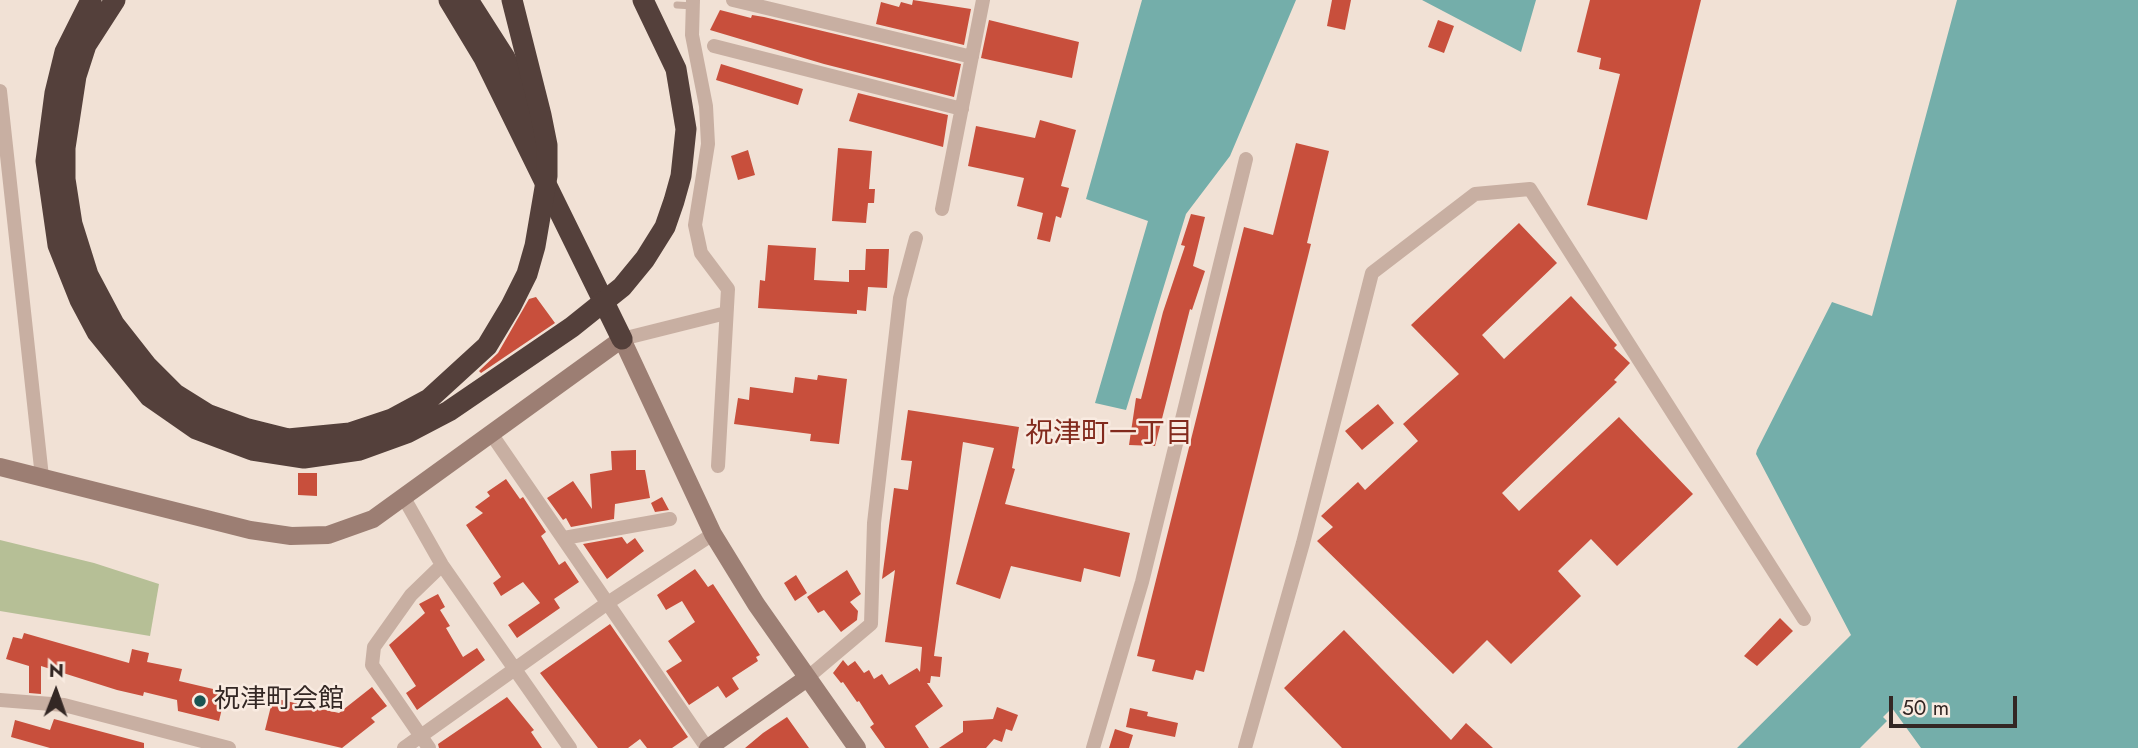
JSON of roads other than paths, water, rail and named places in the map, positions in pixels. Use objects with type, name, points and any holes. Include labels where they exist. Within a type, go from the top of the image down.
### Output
[{"type":"highway","points":[[91,0],[65,52],[55,93],[46,161],[58,245],[79,300],[97,331],[150,397],[197,429],[241,446],[304,457],[360,450],[407,433],[449,411],[572,327],[622,287],[645,259],[665,227],[674,201],[681,176],[686,129],[676,69],[659,27],[643,0]]},
{"type":"highway","points":[[115,0],[86,45],[76,76],[65,148],[65,179],[72,224],[88,275],[114,324],[147,366],[175,394],[207,414],[248,429],[288,439],[350,433],[392,419],[429,399],[487,346],[511,306],[527,274],[536,246],[547,176],[547,145],[512,0]]},
{"type":"highway","points":[[449,0],[484,58],[622,339]]},
{"type":"highway","points":[[468,0],[510,70],[568,202],[622,339]]},
{"type":"street","points":[[733,0],[972,57]]},
{"type":"street","points":[[942,209],[984,0]]},
{"type":"street","points":[[688,4],[706,106],[708,144],[695,225],[701,253],[728,289],[718,466]]},
{"type":"street","points":[[714,46],[962,110]]},
{"type":"street","points":[[0,91],[42,477]]},
{"type":"street","points":[[1093,748],[1142,582],[1246,159]]},
{"type":"street","points":[[1245,748],[1303,544],[1372,273],[1475,194],[1530,189],[1804,619]]},
{"type":"street","points":[[492,435],[708,748],[807,678],[871,624],[874,523],[900,298],[916,237]]},
{"type":"street","points":[[0,467],[250,530],[291,536],[328,535],[373,519],[622,339],[726,313]]},
{"type":"street","points":[[622,339],[713,534],[856,748]]},
{"type":"street","points":[[404,498],[442,565],[570,748]]},
{"type":"street","points":[[564,538],[670,519]]},
{"type":"street","points":[[404,748],[424,742],[515,669],[609,602],[713,534]]},
{"type":"street","points":[[424,742],[372,665],[374,647],[411,595],[442,565]]},
{"type":"street","points":[[0,700],[64,705],[229,748]]},
{"type":"water","points":[[1142,0],[1296,0],[1230,156],[1186,214],[1126,410],[1095,403],[1148,221],[1086,199]]},
{"type":"water","points":[[1422,0],[1536,0],[1521,52]]},
{"type":"water","points":[[1957,0],[2138,0],[2138,748],[1921,748],[1892,708],[1883,717],[1887,721],[1860,748],[1737,748],[1851,635],[1756,454],[1832,302],[1872,316]]},
{"type":"place","name":"祝津町会館","points":[[200,701]]},
{"type":"district","name":"祝津町一丁目","points":[[1109,435]]}]
